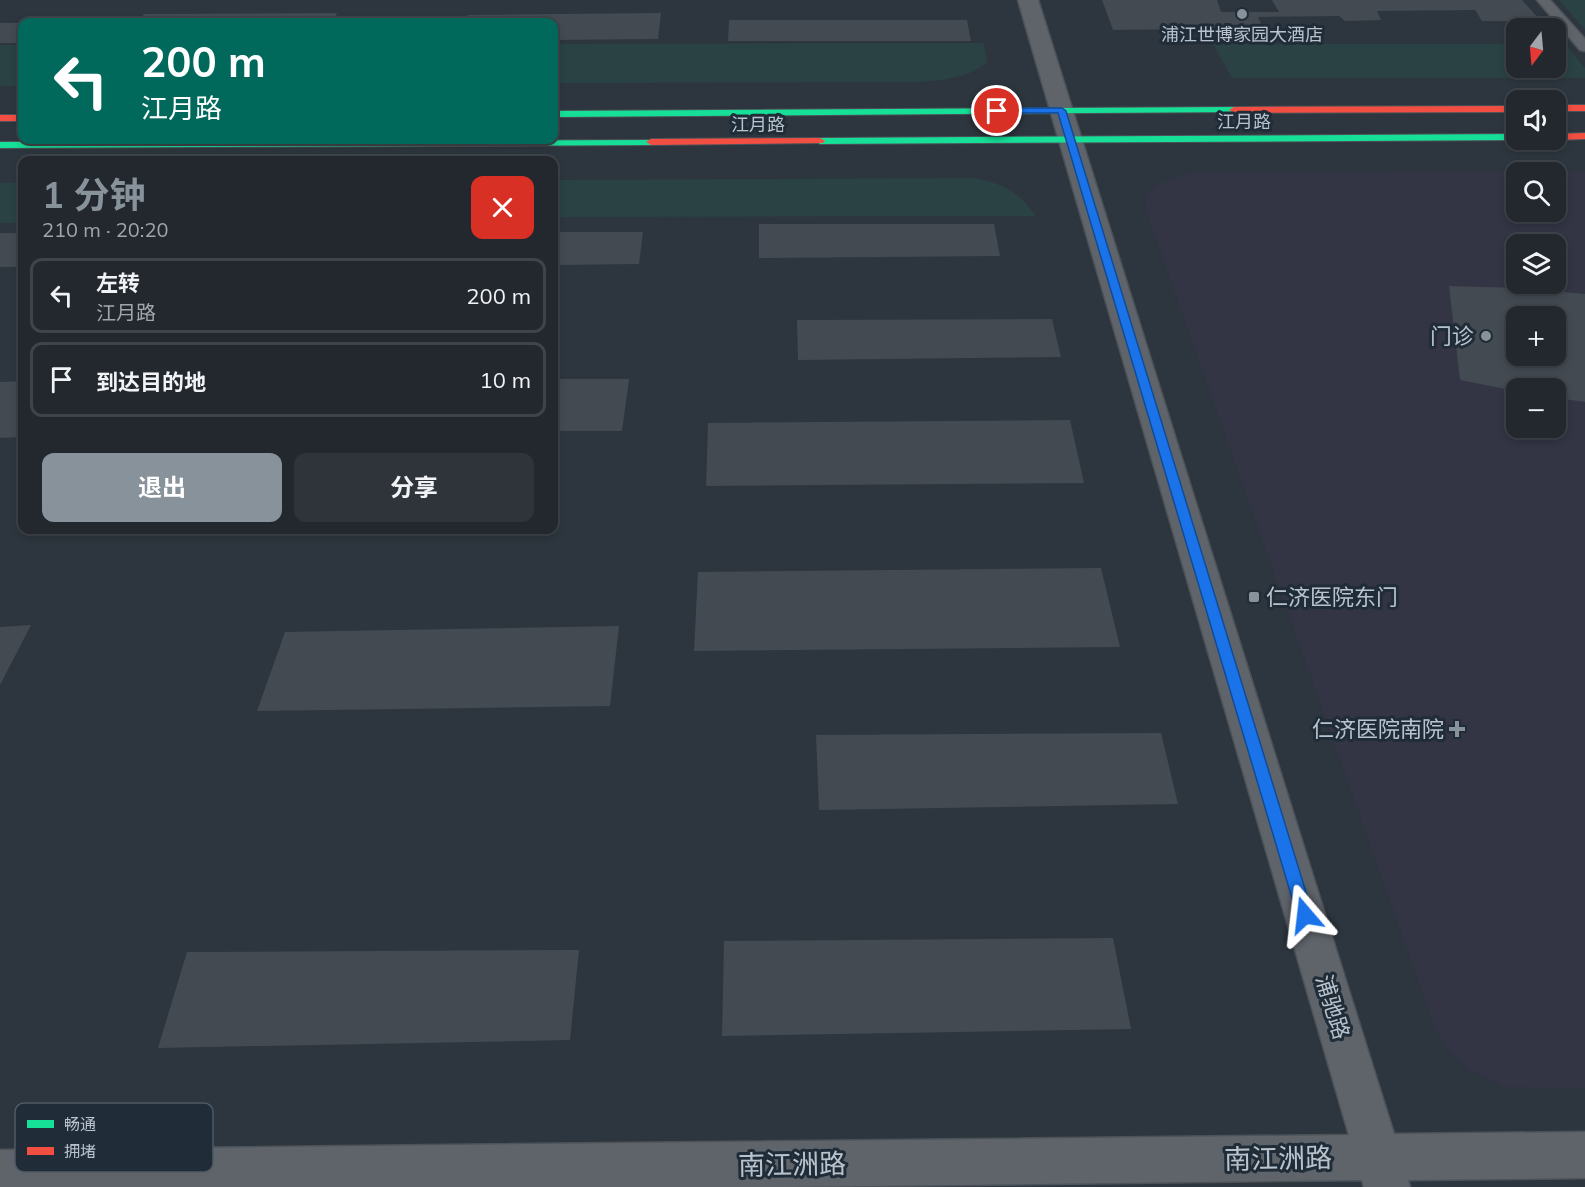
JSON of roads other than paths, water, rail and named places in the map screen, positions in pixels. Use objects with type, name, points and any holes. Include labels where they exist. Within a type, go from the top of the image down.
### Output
[{"type":"street","name":"浦驰路","points":[[1029,0],[1383,1172]]},
{"type":"street","name":"江月路","points":[[558,135],[1066,125],[1506,108]]},
{"type":"street","points":[[1566,108],[1585,108]]},
{"type":"street","name":"江月路","points":[[558,114],[1506,137]]},
{"type":"street","points":[[0,118],[18,118]]},
{"type":"street","points":[[1566,137],[1585,136]]},
{"type":"street","name":"江月路","points":[[0,145],[53,144]]},
{"type":"street","name":"南江洲路","points":[[0,1173],[1383,1172],[1585,1155]]},
{"type":"lane","points":[[1544,0],[1585,47]]},
{"type":"place","name":"浦江世博家园大酒店","points":[[1242,14]]},
{"type":"place","name":"门诊","points":[[1486,336]]},
{"type":"place","name":"仁济医院东门","points":[[1254,597]]},
{"type":"place","name":"仁济医院南院","points":[[1457,729]]}]
